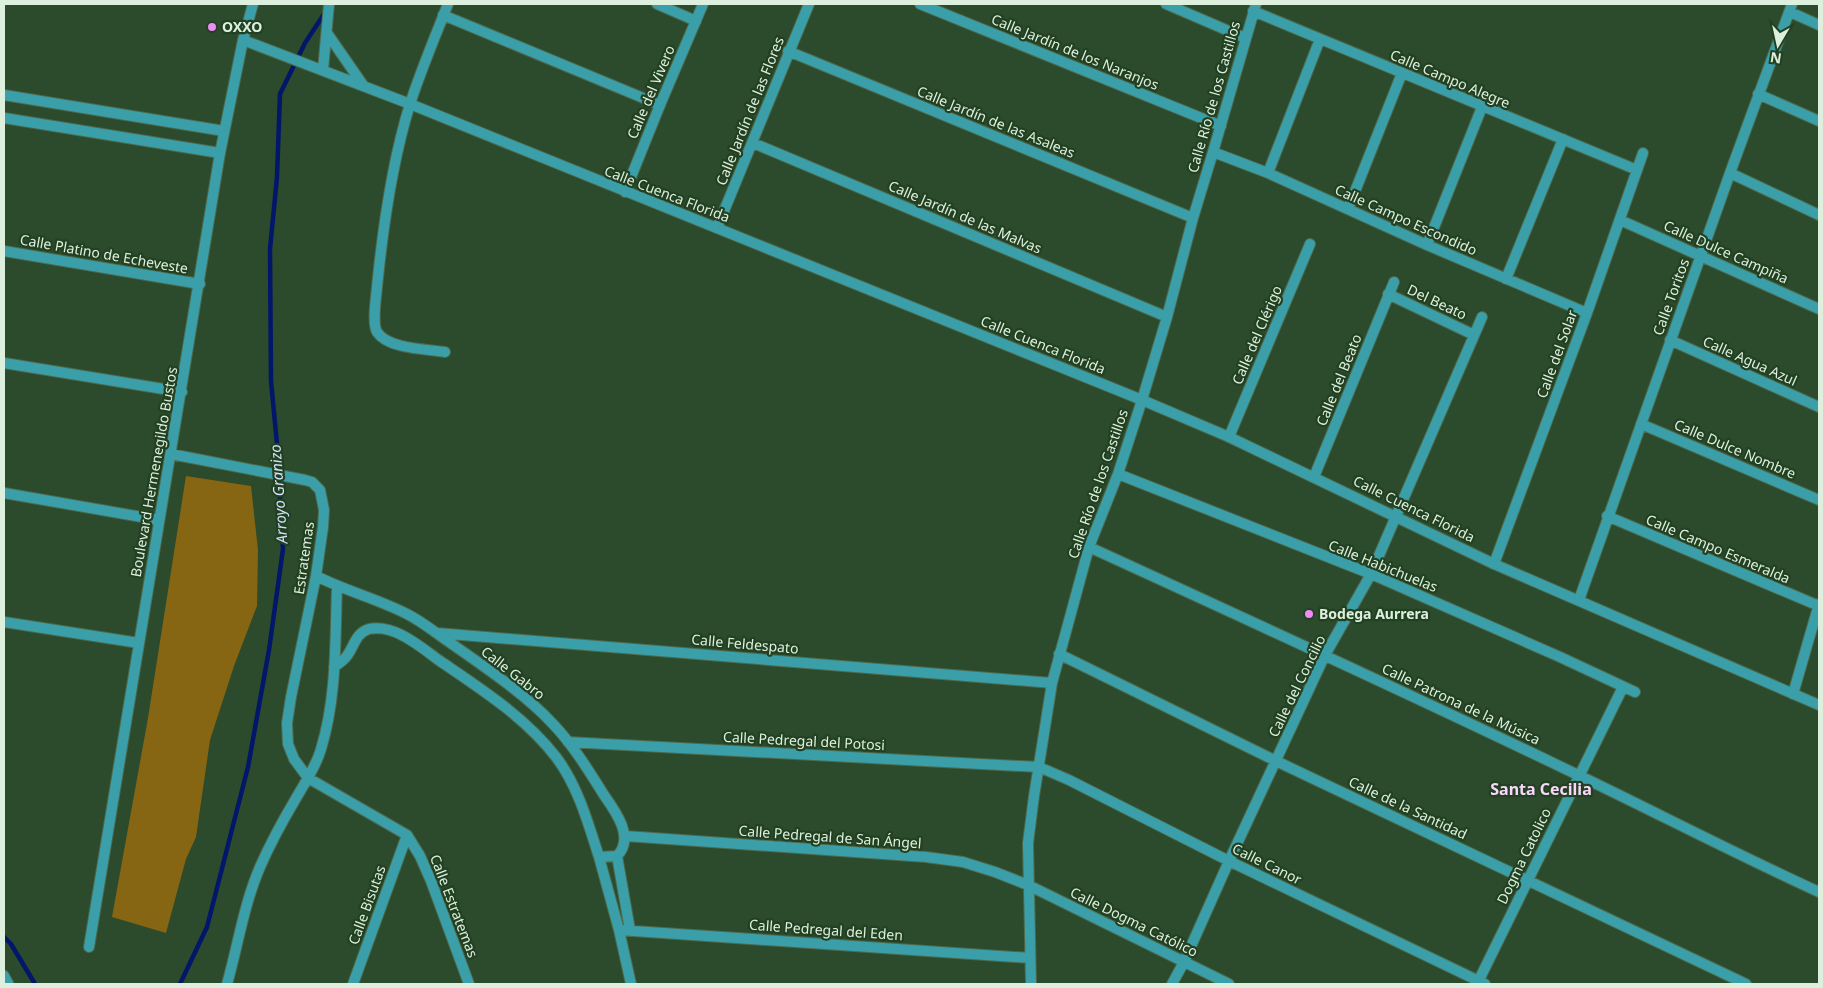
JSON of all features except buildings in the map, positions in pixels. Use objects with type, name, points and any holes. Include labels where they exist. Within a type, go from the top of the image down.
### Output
[{"type":"street","name":"Boulevard Hermenegildo Bustos","points":[[90,947],[220,153],[253,4]]},
{"type":"street","points":[[323,70],[329,4]]},
{"type":"street","points":[[445,352],[391,343],[382,338],[376,330],[375,315],[386,212],[396,161],[410,104],[448,4]]},
{"type":"street","points":[[657,4],[696,21]]},
{"type":"street","name":"Calle del Vivero","points":[[625,192],[703,4]]},
{"type":"street","name":"Calle Jardín de las Flores","points":[[717,228],[809,4]]},
{"type":"street","name":"Calle Jardín de los Naranjos","points":[[920,4],[1221,126]]},
{"type":"street","points":[[1166,4],[1245,38]]},
{"type":"street","name":"Calle Río de los Castillos","points":[[1031,984],[1028,843],[1052,682],[1090,547],[1118,474],[1167,317],[1192,218],[1255,7]]},
{"type":"street","name":"Calle Campo Alegre","points":[[1255,7],[1320,39],[1637,170]]},
{"type":"street","points":[[1791,8],[1819,25]]},
{"type":"street","name":"Calle Toritos","points":[[1579,600],[1607,516],[1758,94],[1791,8]]},
{"type":"street","points":[[443,16],[660,105]]},
{"type":"street","points":[[328,28],[364,86]]},
{"type":"street","points":[[1268,173],[1320,39]]},
{"type":"street","name":"Calle Cuenca Florida","points":[[244,40],[410,104],[1142,400],[1229,437],[1494,564],[1819,705]]},
{"type":"street","name":"Calle Jardín de las Asaleas","points":[[788,52],[1192,218]]},
{"type":"street","points":[[1348,209],[1402,73]]},
{"type":"street","points":[[1758,94],[1819,121]]},
{"type":"street","points":[[4,95],[224,131]]},
{"type":"street","points":[[1427,245],[1482,107]]},
{"type":"street","points":[[4,118],[220,153]]},
{"type":"street","points":[[1506,279],[1563,139]]},
{"type":"street","name":"Calle Jardín de las Malvas","points":[[753,143],[1167,317]]},
{"type":"street","name":"Calle Campo Escondido","points":[[1213,152],[1268,173],[1427,245],[1587,313]]},
{"type":"street","name":"Calle del Solar","points":[[1494,564],[1587,313],[1643,153]]},
{"type":"street","points":[[1730,173],[1819,215]]},
{"type":"street","name":"Calle Dulce Campiña","points":[[1620,220],[1819,309]]},
{"type":"street","name":"Calle del Clérigo","points":[[1229,437],[1310,244]]},
{"type":"street","name":"Calle Platino de Echeveste","points":[[4,251],[200,284]]},
{"type":"street","name":"Calle del Beato","points":[[1314,477],[1394,282]]},
{"type":"street","name":"Del Beato","points":[[1388,294],[1474,334]]},
{"type":"street","name":"Calle del Concilio","points":[[1172,984],[1184,962],[1325,655],[1371,574],[1482,317]]},
{"type":"street","name":"Calle Agua Azul","points":[[1670,340],[1819,407]]},
{"type":"street","points":[[4,363],[182,392]]},
{"type":"street","name":"Calle Dulce Nombre","points":[[1641,424],[1819,500]]},
{"type":"street","name":"Estratemas","points":[[171,454],[305,480],[312,482],[320,490],[323,502],[322,527],[316,576],[287,723],[288,744],[294,758],[308,778]]},
{"type":"street","name":"Calle Habichuelas","points":[[1118,474],[1371,574],[1560,657],[1634,692]]},
{"type":"street","points":[[4,493],[159,520]]},
{"type":"street","name":"Calle Campo Esmeralda","points":[[1607,516],[1819,605]]},
{"type":"street","name":"Calle Patrona de la Música","points":[[1090,547],[1579,775],[1768,869],[1819,892]]},
{"type":"street","name":"Calle Gabro","points":[[316,576],[337,587],[372,599],[408,615],[483,666],[529,702],[553,723],[568,742],[610,804],[625,836]]},
{"type":"street","points":[[227,984],[250,894],[260,868],[278,828],[308,778],[320,752],[327,727],[334,667],[337,587]]},
{"type":"street","points":[[1793,694],[1819,605]]},
{"type":"street","points":[[4,622],[139,643]]},
{"type":"street","points":[[334,667],[345,658],[355,639],[368,629],[380,628],[395,632],[486,693],[534,732],[556,757],[580,800],[624,930]]},
{"type":"street","name":"Calle Feldespato","points":[[436,633],[1052,682]]},
{"type":"street","name":"Calle de la Santidad","points":[[1059,654],[1276,761],[1746,984]]},
{"type":"street","name":"Dogma Catolico","points":[[1480,983],[1528,880],[1623,687]]},
{"type":"street","name":"Calle Pedregal del Potosi","points":[[568,742],[1039,767]]},
{"type":"street","name":"Calle Canor","points":[[1039,767],[1069,780],[1229,861],[1480,983]]},
{"type":"street","name":"Calle Estratemas","points":[[308,778],[407,835],[420,856],[431,881],[469,984]]},
{"type":"street","name":"Calle Bisutas","points":[[353,984],[407,835]]},
{"type":"street","points":[[625,836],[624,846],[617,856],[631,984]]},
{"type":"street","name":"Calle Pedregal de San Ángel","points":[[625,836],[926,857],[963,862],[1028,885]]},
{"type":"street","points":[[600,857],[617,856]]},
{"type":"street","name":"Calle Dogma Católico","points":[[1028,885],[1229,984]]},
{"type":"street","name":"Calle Pedregal del Eden","points":[[624,930],[1030,958]]},
{"type":"lane","points":[[4,975],[9,984]]},
{"type":"shaded area","points":[[186,476],[251,486],[258,550],[257,606],[234,666],[210,740],[196,837],[186,859],[166,933],[112,917],[148,718]]},
{"type":"waterway","name":"Arroyo Granizo","points":[[180,984],[207,927],[248,767],[269,650],[283,549],[271,381],[270,249],[277,177],[280,94],[305,43],[326,11]]},
{"type":"waterway","points":[[4,937],[11,944],[35,984]]},
{"type":"place","name":"OXXO","points":[[212,27]]},
{"type":"place","name":"Bodega Aurrera","points":[[1309,614]]},
{"type":"district","name":"Santa Cecilia","points":[[1541,789]]}]
